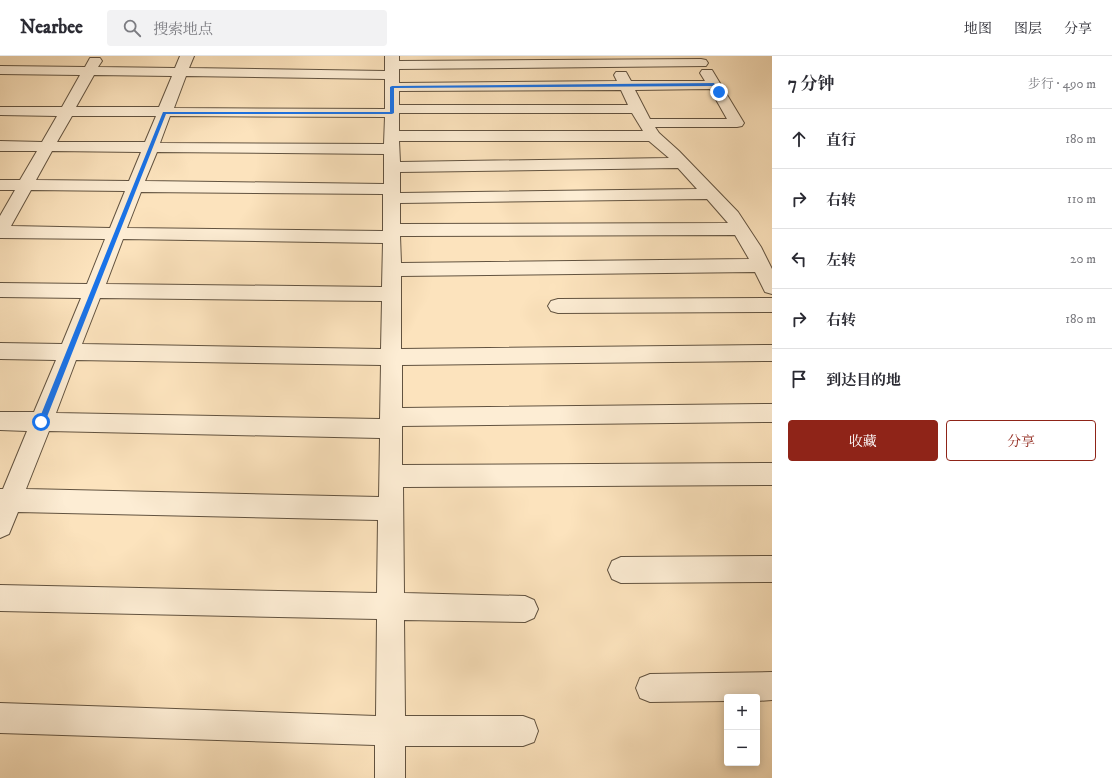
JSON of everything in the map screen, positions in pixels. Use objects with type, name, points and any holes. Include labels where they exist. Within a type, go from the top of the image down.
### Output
[{"type":"street","points":[[98,56],[0,231],[116,234],[391,233],[740,229]]},
{"type":"street","points":[[615,60],[637,109],[649,130],[732,216],[761,265],[772,287]]},
{"type":"street","points":[[392,71],[615,60],[699,60],[737,123],[392,151]]},
{"type":"street","points":[[0,526],[5,501],[41,422],[184,64]]},
{"type":"street","points":[[0,70],[90,71],[184,64],[392,71],[627,86],[714,85]]},
{"type":"street","points":[[390,778],[392,71]]},
{"type":"street","points":[[0,111],[164,113],[637,109]]},
{"type":"street","points":[[0,146],[392,151],[682,163]]},
{"type":"street","points":[[0,185],[136,185],[392,194],[712,194]]},
{"type":"street","points":[[391,270],[761,265]]},
{"type":"street","points":[[0,290],[391,294]]},
{"type":"street","points":[[558,306],[772,305]]},
{"type":"street","points":[[0,351],[391,357],[772,353]]},
{"type":"street","points":[[0,421],[391,423],[772,413]]},
{"type":"street","points":[[391,476],[772,474]]},
{"type":"street","points":[[5,501],[390,509]]},
{"type":"street","points":[[621,570],[772,569]]},
{"type":"street","points":[[0,598],[525,609]]},
{"type":"street","points":[[650,688],[772,686]]},
{"type":"street","points":[[0,718],[390,730],[523,731]]},
{"type":"route","points":[[41,422],[164,113],[392,113],[392,87],[714,85],[719,92]]}]
